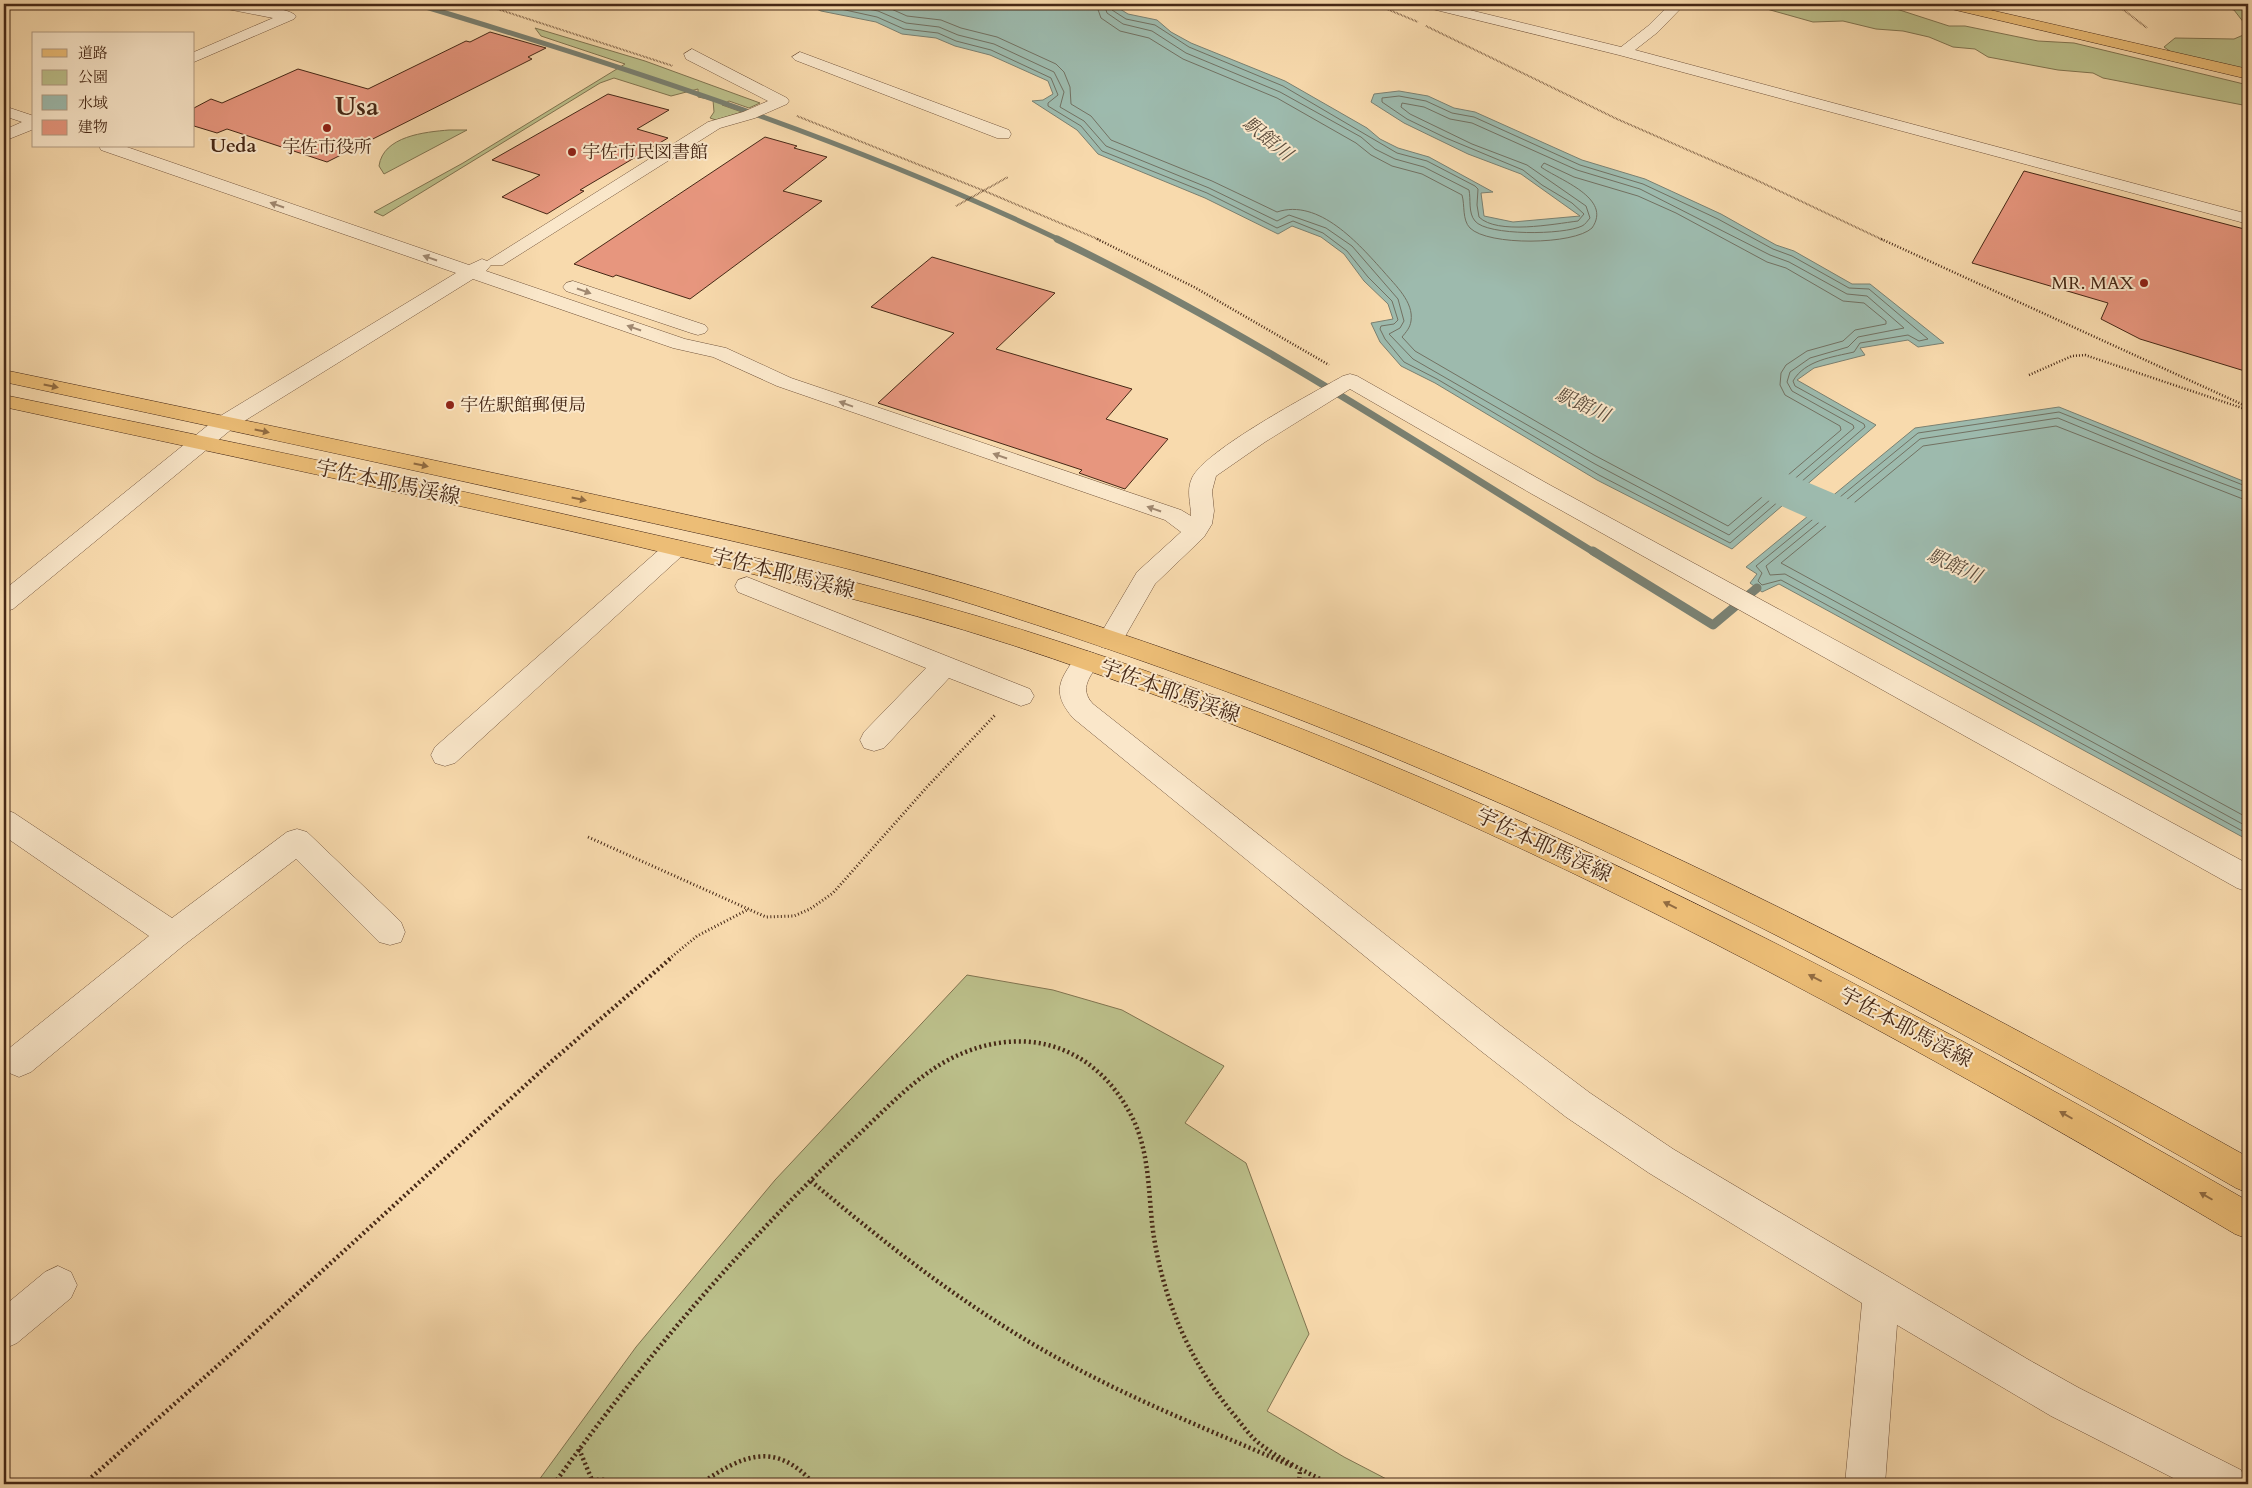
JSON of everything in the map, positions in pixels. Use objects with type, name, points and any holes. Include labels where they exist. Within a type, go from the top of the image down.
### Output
[{"type":"main road","points":[[1946,4],[2248,74]]},
{"type":"main road","name":"宇佐本耶馬渓線","points":[[4,376],[769,540],[981,597],[1234,713],[1342,755],[1495,821],[1714,927],[1919,1032],[2248,1221]]},
{"type":"main road","name":"宇佐本耶馬渓線","points":[[4,401],[426,490],[676,548],[875,596],[1013,636],[1195,668],[1424,756],[1588,829],[1746,905],[1916,991],[2036,1056],[2248,1176]]},
{"type":"street","points":[[195,57],[289,16],[222,4]]},
{"type":"street","points":[[1429,4],[1624,52],[2248,219]]},
{"type":"street","points":[[1624,52],[1653,29],[1678,4]]},
{"type":"street","points":[[4,603],[226,423],[483,261],[714,125],[749,115],[772,105],[780,99],[691,56],[692,54]]},
{"type":"street","points":[[800,57],[1003,134]]},
{"type":"street","points":[[4,94],[32,104]]},
{"type":"street","points":[[4,111],[32,121]]},
{"type":"street","points":[[4,136],[32,123]]},
{"type":"street","points":[[114,148],[483,261],[680,344],[719,352],[784,382],[1173,515],[1196,531]]},
{"type":"street","points":[[163,148],[389,225]]},
{"type":"street","points":[[483,261],[515,267]]},
{"type":"street","points":[[560,283],[698,329]]},
{"type":"street","points":[[2227,1484],[2066,1402],[1661,1161],[1578,1105],[1485,1034],[1083,711],[1072,698],[1072,686],[1146,578],[1196,531],[1204,518],[1199,492],[1207,472],[1254,439],[1350,380],[1540,489],[2248,879]]},
{"type":"street","points":[[445,755],[676,548]]},
{"type":"street","points":[[747,586],[826,616],[1021,696]]},
{"type":"street","points":[[874,740],[944,666]]},
{"type":"street","points":[[4,821],[173,936]]},
{"type":"street","points":[[19,1061],[173,936],[297,841],[390,932]]},
{"type":"street","points":[[4,1330],[58,1285]]},
{"type":"street","points":[[1865,1484],[1882,1294]]},
{"type":"path","points":[[482,4],[676,68]]},
{"type":"path","points":[[1375,4],[1434,29],[1617,119],[1752,178],[1929,262],[2064,321],[2248,409]]},
{"type":"path","points":[[2116,4],[2153,34]]},
{"type":"path","points":[[772,105],[986,190],[1175,277],[1335,368],[1350,380]]},
{"type":"path","points":[[956,206],[1008,177]]},
{"type":"path","points":[[2029,375],[2072,356],[2085,355],[2248,409]]},
{"type":"path","points":[[588,837],[766,917],[783,919],[803,912],[824,900],[990,720],[1003,707],[1021,696]]},
{"type":"path","points":[[84,1484],[652,973],[697,936],[749,909]]},
{"type":"path","points":[[554,1484],[619,1397],[684,1318],[811,1181],[918,1082],[951,1058],[972,1049],[1006,1040],[1042,1042],[1072,1053],[1102,1074],[1117,1092],[1132,1117],[1145,1162],[1158,1261],[1167,1298],[1199,1369],[1220,1400],[1258,1442],[1301,1469]]},
{"type":"path","points":[[811,1181],[896,1252],[950,1292],[1015,1334],[1114,1388],[1301,1469],[1330,1484]]},
{"type":"path","points":[[580,1449],[590,1482],[602,1478],[622,1484]]},
{"type":"path","points":[[700,1484],[733,1464],[756,1455],[787,1460],[799,1468],[814,1484]]},
{"type":"path","points":[[1298,1484],[1301,1469]]},
{"type":"green space","points":[[1749,4],[1881,4],[1949,26],[1965,26],[2038,41],[2074,43],[2248,85],[2248,106],[2103,78],[2093,73],[2058,70],[1988,57],[1975,49],[1953,47],[1929,37],[1903,31],[1876,29],[1843,21],[1813,22]]},
{"type":"green space","points":[[2210,4],[2248,4],[2248,28],[2234,10]]},
{"type":"green space","points":[[535,28],[645,61],[760,103],[749,108],[729,101],[722,105],[742,112],[716,120],[710,118],[714,112],[713,100],[698,97],[698,89],[671,96],[614,78],[600,83],[383,216],[374,212],[463,163],[625,64],[541,36]]},
{"type":"green space","points":[[2248,33],[2248,70],[2174,54],[2164,47],[2175,38],[2234,39]]},
{"type":"green space","points":[[467,130],[384,174],[379,166],[382,156],[388,148],[397,142],[417,134]]},
{"type":"green space","points":[[967,975],[1053,990],[1122,1010],[1224,1066],[1185,1123],[1246,1163],[1309,1334],[1267,1411],[1344,1457],[1396,1484],[536,1484],[636,1347],[775,1180]]},
{"type":"water","points":[[805,4],[1112,4],[1128,14],[1157,20],[1171,32],[1191,43],[1285,81],[1367,128],[1380,139],[1398,148],[1429,157],[1493,192],[1481,193],[1484,216],[1513,222],[1580,216],[1521,174],[1468,154],[1404,123],[1371,102],[1374,94],[1399,91],[1428,96],[1454,108],[1475,112],[1582,160],[1645,179],[1721,214],[1776,245],[1794,251],[1852,284],[1870,284],[1944,343],[1918,347],[1908,340],[1860,348],[1865,355],[1814,368],[1797,380],[1876,425],[1732,549],[1597,480],[1435,383],[1401,366],[1380,342],[1371,323],[1393,319],[1388,304],[1364,281],[1344,254],[1321,237],[1292,226],[1278,234],[1205,198],[1098,154],[1077,130],[1032,101],[1043,100],[1053,94],[1048,81],[990,55],[955,46],[936,38],[902,34],[876,22],[821,11]]},
{"type":"water","points":[[2059,407],[2248,483],[2248,840],[1779,584],[1762,592],[1750,583],[1757,574],[1746,567],[1915,428]]},
{"type":"building","points":[[490,32],[546,48],[528,57],[532,59],[327,162],[227,129],[217,133],[195,126],[195,107],[211,99],[222,103],[298,69],[368,89],[466,41],[470,42]]},
{"type":"building","name":"宇佐市民図書館","points":[[608,94],[669,110],[637,129],[668,138],[580,190],[584,191],[547,214],[502,197],[540,175],[492,160]]},
{"type":"building","points":[[765,137],[797,146],[794,148],[827,157],[783,191],[822,201],[690,299],[616,275],[613,277],[574,264]]},
{"type":"building","name":"MR. MAX","points":[[2024,171],[2248,230],[2248,372],[2140,339],[2101,319],[2108,303],[1972,263]]},
{"type":"building","points":[[932,257],[1055,293],[996,349],[1132,389],[1106,419],[1168,439],[1125,489],[1079,473],[1082,470],[878,403],[954,333],[871,307]]},
{"type":"waterway","points":[[416,4],[580,55],[823,139],[982,204],[1060,240]]},
{"type":"waterway","points":[[1057,239],[1127,274],[1263,349],[1595,553]]},
{"type":"waterway","name":"駅館川","points":[[1727,465],[1891,536]]},
{"type":"waterway","points":[[1593,551],[1713,625],[1757,588]]},
{"type":"place","name":"宇佐市役所","points":[[327,128]]},
{"type":"place","name":"宇佐市民図書館","points":[[572,152]]},
{"type":"place","name":"MR. MAX","points":[[2144,283]]},
{"type":"place","name":"宇佐駅館郵便局","points":[[450,405]]},
{"type":"district","name":"Usa","points":[[357,106]]},
{"type":"district","name":"Ueda","points":[[233,145]]}]
